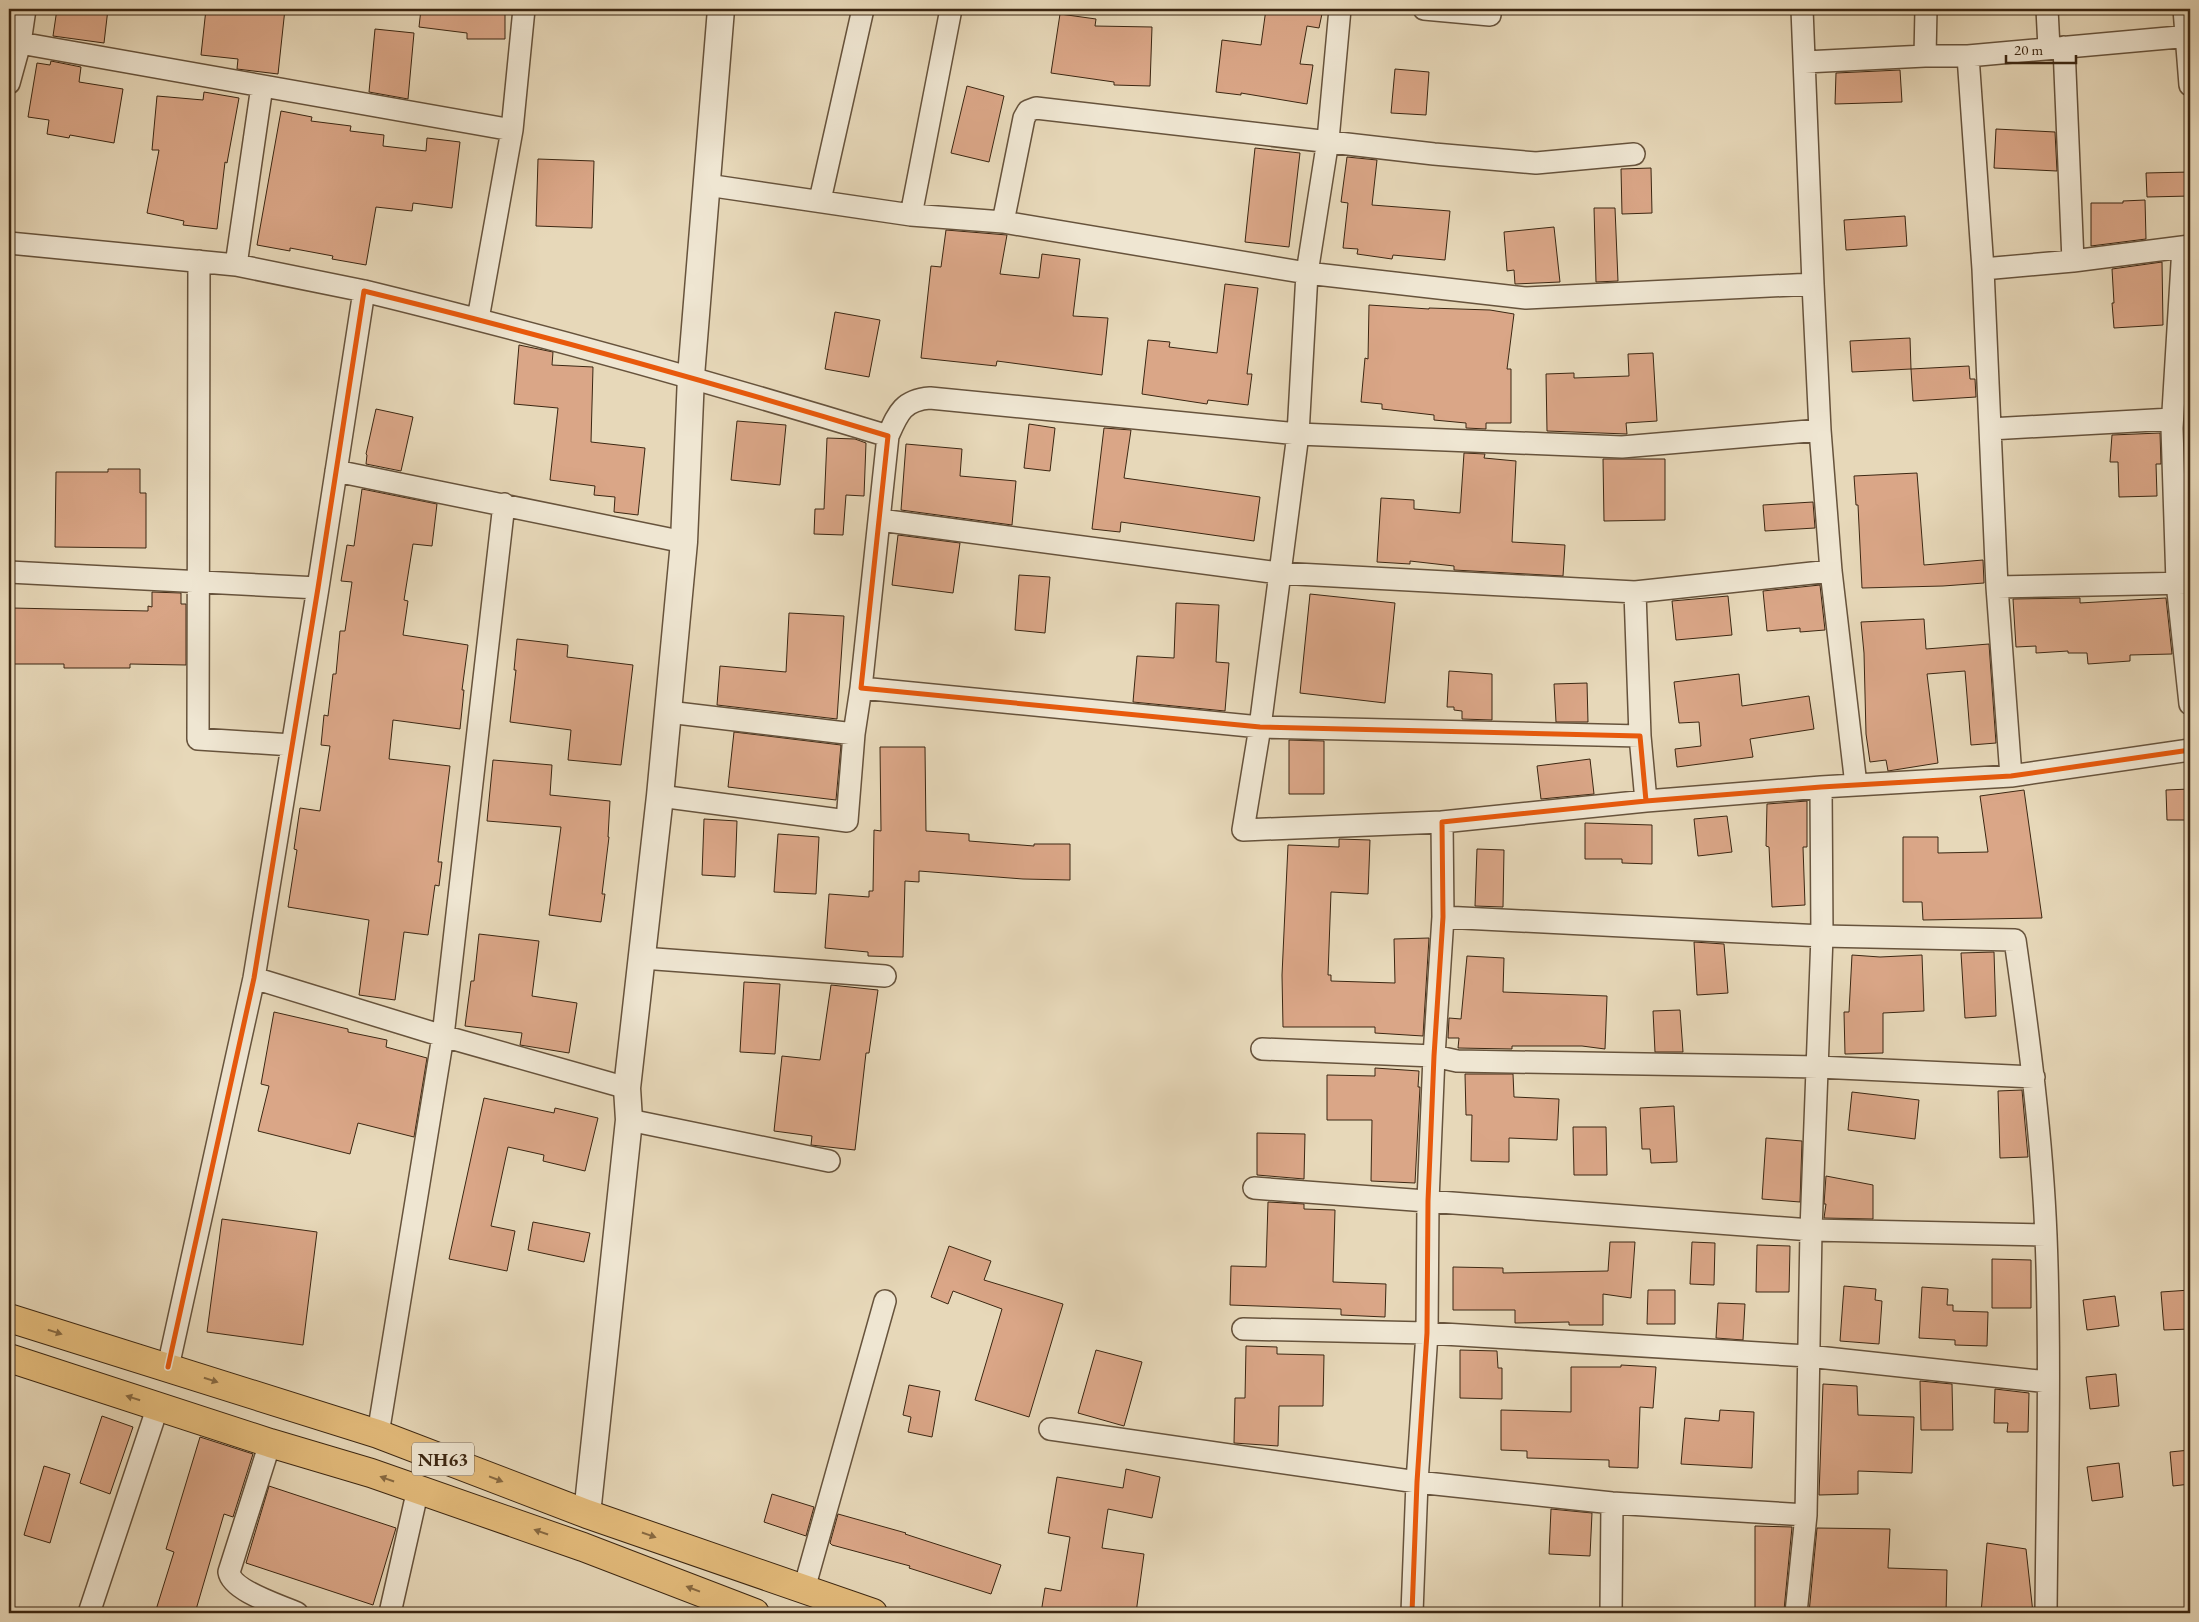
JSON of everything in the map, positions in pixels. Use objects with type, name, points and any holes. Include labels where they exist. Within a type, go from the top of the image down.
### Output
[{"type":"highway","name":"NH63","points":[[9,1318],[378,1434],[587,1514],[873,1613]]},
{"type":"highway","name":"NH63","points":[[9,1358],[418,1489],[583,1547],[755,1613]]},
{"type":"street","points":[[9,83],[20,43],[25,9]]},
{"type":"street","points":[[478,319],[512,130],[524,9]]},
{"type":"street","points":[[587,1514],[629,1120],[627,1088],[660,796],[684,542],[692,376],[721,9]]},
{"type":"street","points":[[820,200],[863,9]]},
{"type":"street","points":[[911,215],[950,9]]},
{"type":"street","points":[[1340,9],[1328,140],[1308,273],[1298,434],[1278,573],[1260,726],[1243,830],[1442,822],[1646,801],[1821,787],[2011,776],[2190,750]]},
{"type":"street","points":[[1424,9],[1490,15]]},
{"type":"street","points":[[1802,9],[1820,430],[1831,571],[1856,785]]},
{"type":"street","points":[[1925,56],[1926,9]]},
{"type":"street","points":[[2047,9],[2056,48],[2072,261]]},
{"type":"street","points":[[2184,9],[2188,37],[2190,85]]},
{"type":"street","points":[[1805,62],[1925,56],[1968,56],[2188,37]]},
{"type":"street","points":[[20,43],[512,130]]},
{"type":"street","points":[[1968,56],[1983,269],[1997,587],[2011,776]]},
{"type":"street","points":[[236,265],[262,86]]},
{"type":"street","points":[[1003,222],[1024,118],[1028,111],[1036,108],[1328,140],[1434,154],[1536,163],[1634,154]]},
{"type":"street","points":[[707,185],[820,200],[911,215],[1003,222],[1308,273],[1526,298],[1813,284]]},
{"type":"street","points":[[9,243],[236,265],[364,291],[692,376],[888,436]]},
{"type":"street","points":[[1983,269],[2072,261],[2187,246],[2178,425],[2190,704]]},
{"type":"street","points":[[199,261],[198,739],[292,745]]},
{"type":"street","points":[[168,1367],[254,978],[318,588],[364,291]]},
{"type":"street","points":[[660,796],[847,821],[854,734],[861,688],[888,436],[902,408],[920,399],[930,398],[1298,434],[1622,447],[1820,430]]},
{"type":"street","points":[[1990,429],[2178,425]]},
{"type":"street","points":[[336,471],[684,542]]},
{"type":"street","points":[[378,1434],[443,1036],[504,504]]},
{"type":"street","points":[[880,520],[1278,573],[1634,592],[1831,571]]},
{"type":"street","points":[[9,572],[318,588]]},
{"type":"street","points":[[1997,587],[2184,583]]},
{"type":"street","points":[[1634,592],[1640,736],[1646,801]]},
{"type":"street","points":[[861,688],[1260,726],[1640,736]]},
{"type":"street","points":[[668,712],[854,734]]},
{"type":"street","points":[[1796,1613],[1806,1515],[1811,1230],[1822,936],[1821,787]]},
{"type":"street","points":[[1412,1613],[1417,1482],[1428,1333],[1428,1201],[1434,1056],[1443,917],[1442,822]]},
{"type":"street","points":[[1443,917],[1822,936],[2015,940],[2034,1077],[2046,1236],[2048,1382],[2046,1613]]},
{"type":"street","points":[[642,958],[885,976]]},
{"type":"street","points":[[254,978],[443,1036],[627,1088]]},
{"type":"street","points":[[1262,1049],[1434,1056],[1457,1061],[1818,1067],[2034,1077]]},
{"type":"street","points":[[629,1120],[829,1161]]},
{"type":"street","points":[[1254,1188],[1811,1230],[2046,1236]]},
{"type":"street","points":[[804,1589],[885,1301]]},
{"type":"street","points":[[1243,1329],[1428,1333],[1808,1356],[2048,1382]]},
{"type":"street","points":[[89,1613],[158,1406]]},
{"type":"street","points":[[1050,1429],[1417,1482],[1612,1503],[1806,1515]]},
{"type":"street","points":[[270,1443],[229,1572],[230,1578],[241,1588],[297,1613]]},
{"type":"street","points":[[390,1613],[418,1489]]},
{"type":"street","points":[[1611,1613],[1612,1503]]},
{"type":"building","points":[[57,9],[108,9],[104,43],[53,36]]},
{"type":"building","points":[[206,9],[285,9],[278,74],[237,69],[238,59],[201,55]]},
{"type":"building","points":[[421,9],[505,9],[505,39],[467,39],[467,33],[419,27]]},
{"type":"building","points":[[1266,9],[1323,9],[1319,28],[1307,26],[1300,64],[1313,65],[1307,104],[1241,93],[1241,95],[1216,92],[1222,40],[1261,45]]},
{"type":"building","points":[[1060,14],[1096,19],[1095,26],[1152,27],[1150,86],[1114,85],[1114,82],[1051,73]]},
{"type":"building","points":[[375,29],[414,33],[408,99],[369,92]]},
{"type":"building","points":[[51,61],[81,67],[79,82],[123,89],[114,143],[70,135],[69,138],[47,134],[49,120],[28,117],[37,63],[50,65]]},
{"type":"building","points":[[1395,69],[1429,72],[1426,115],[1391,113]]},
{"type":"building","points":[[1900,70],[1902,102],[1835,104],[1836,73]]},
{"type":"building","points":[[967,86],[1004,96],[989,162],[951,153]]},
{"type":"building","points":[[204,92],[239,98],[227,163],[225,162],[217,229],[183,225],[184,221],[147,213],[159,150],[152,150],[157,96],[203,100]]},
{"type":"building","points":[[281,111],[312,117],[311,121],[351,126],[350,131],[384,135],[383,146],[426,151],[427,138],[460,142],[452,208],[413,203],[412,211],[376,207],[366,265],[332,259],[333,256],[290,248],[290,251],[257,245]]},
{"type":"building","points":[[1996,129],[2055,132],[2057,171],[1994,168]]},
{"type":"building","points":[[1255,148],[1300,153],[1289,247],[1245,242]]},
{"type":"building","points":[[1347,157],[1377,160],[1372,205],[1450,211],[1445,260],[1393,255],[1392,259],[1357,254],[1358,249],[1343,248],[1348,203],[1341,202]]},
{"type":"building","points":[[538,159],[594,161],[592,228],[536,226]]},
{"type":"building","points":[[1651,168],[1652,213],[1622,214],[1621,169]]},
{"type":"building","points":[[2190,172],[2190,196],[2147,197],[2146,173]]},
{"type":"building","points":[[2145,200],[2146,239],[2091,246],[2091,203],[2123,203],[2123,201]]},
{"type":"building","points":[[1594,208],[1615,208],[1618,281],[1596,282]]},
{"type":"building","points":[[1905,216],[1907,246],[1846,250],[1844,220]]},
{"type":"building","points":[[1554,227],[1560,282],[1515,284],[1514,270],[1507,271],[1504,232]]},
{"type":"building","points":[[946,230],[1007,235],[1000,274],[1039,278],[1042,254],[1080,259],[1073,316],[1108,318],[1102,375],[997,361],[996,366],[921,358],[931,266],[941,267]]},
{"type":"building","points":[[2162,262],[2163,325],[2114,328],[2112,269]]},
{"type":"building","points":[[1225,284],[1258,288],[1247,374],[1252,374],[1248,405],[1208,400],[1207,404],[1142,394],[1148,340],[1170,342],[1169,347],[1217,353]]},
{"type":"building","points":[[1369,305],[1429,309],[1490,310],[1514,314],[1507,369],[1511,369],[1511,423],[1486,423],[1486,429],[1466,428],[1466,423],[1434,420],[1434,415],[1382,409],[1382,404],[1361,402],[1365,358],[1368,359]]},
{"type":"building","points":[[835,312],[880,320],[869,377],[825,369]]},
{"type":"building","points":[[1910,338],[1911,369],[1852,372],[1850,341]]},
{"type":"building","points":[[519,345],[553,352],[552,365],[593,367],[591,442],[645,448],[638,515],[614,512],[615,497],[594,495],[595,486],[550,480],[558,408],[514,404]]},
{"type":"building","points":[[1653,353],[1657,421],[1626,423],[1627,434],[1547,431],[1546,374],[1574,373],[1574,378],[1629,376],[1628,354]]},
{"type":"building","points":[[1969,366],[1970,379],[1975,379],[1976,397],[1913,401],[1911,369]]},
{"type":"building","points":[[376,409],[413,417],[401,471],[366,464],[366,454]]},
{"type":"building","points":[[737,421],[786,425],[780,485],[731,480]]},
{"type":"building","points":[[1029,424],[1055,428],[1050,471],[1024,468]]},
{"type":"building","points":[[1104,428],[1131,430],[1124,478],[1260,497],[1254,541],[1121,522],[1120,532],[1092,529]]},
{"type":"building","points":[[2160,433],[2161,464],[2156,464],[2157,496],[2119,497],[2118,462],[2110,462],[2112,435]]},
{"type":"building","points":[[827,438],[855,439],[866,443],[864,496],[846,495],[843,535],[814,534],[815,509],[824,509]]},
{"type":"building","points":[[906,444],[962,449],[960,476],[1016,481],[1012,525],[901,510]]},
{"type":"building","points":[[1464,453],[1485,454],[1484,458],[1516,461],[1512,542],[1565,545],[1563,576],[1454,570],[1454,566],[1410,561],[1410,564],[1377,562],[1381,498],[1414,500],[1414,509],[1460,513]]},
{"type":"building","points":[[1603,459],[1665,459],[1665,520],[1604,521]]},
{"type":"building","points":[[108,469],[140,469],[140,493],[146,493],[146,548],[55,547],[56,472],[108,472]]},
{"type":"building","points":[[1917,473],[1924,565],[1983,560],[1984,583],[1862,588],[1858,505],[1856,505],[1854,476]]},
{"type":"building","points":[[362,489],[437,504],[432,546],[413,544],[404,600],[408,601],[403,635],[468,645],[462,690],[464,690],[460,729],[393,720],[389,759],[450,766],[438,862],[442,862],[439,886],[435,885],[428,935],[404,932],[395,1000],[359,995],[369,920],[288,907],[297,850],[294,849],[300,808],[320,811],[330,746],[321,745],[324,715],[328,716],[333,674],[336,674],[340,631],[345,631],[352,582],[341,581],[347,545],[354,546]]},
{"type":"building","points":[[1813,502],[1815,528],[1765,531],[1763,505]]},
{"type":"building","points":[[898,535],[960,543],[953,593],[892,585]]},
{"type":"building","points":[[1019,575],[1050,577],[1045,633],[1015,630]]},
{"type":"building","points":[[1820,585],[1825,630],[1800,632],[1800,628],[1767,631],[1763,591]]},
{"type":"building","points":[[152,592],[181,593],[181,604],[186,604],[186,665],[130,664],[130,668],[64,668],[64,664],[11,664],[12,608],[148,611],[148,606],[152,607]]},
{"type":"building","points":[[1310,594],[1395,603],[1385,703],[1300,693]]},
{"type":"building","points":[[1728,596],[1732,635],[1676,640],[1672,601]]},
{"type":"building","points":[[2080,598],[2080,603],[2166,598],[2172,654],[2130,655],[2130,661],[2088,664],[2087,653],[2068,653],[2068,651],[2036,653],[2036,646],[2016,647],[2013,599]]},
{"type":"building","points":[[1176,603],[1219,605],[1216,662],[1229,663],[1225,711],[1133,702],[1137,656],[1174,658]]},
{"type":"building","points":[[789,613],[844,616],[837,719],[717,705],[720,666],[786,672]]},
{"type":"building","points":[[1924,619],[1926,649],[1989,644],[1996,743],[1971,745],[1965,671],[1927,674],[1938,763],[1888,771],[1886,760],[1870,762],[1866,734],[1864,653],[1861,622]]},
{"type":"building","points":[[517,639],[568,645],[567,657],[633,665],[621,765],[568,760],[571,730],[510,722],[516,670],[514,670]]},
{"type":"building","points":[[1449,671],[1492,674],[1492,720],[1462,719],[1462,711],[1454,710],[1454,707],[1447,707]]},
{"type":"building","points":[[1739,674],[1742,706],[1809,696],[1814,729],[1750,739],[1753,757],[1677,767],[1675,749],[1701,746],[1699,722],[1679,723],[1674,682]]},
{"type":"building","points":[[1587,683],[1588,722],[1556,722],[1554,684]]},
{"type":"building","points":[[734,732],[841,745],[836,800],[728,787]]},
{"type":"building","points":[[1289,740],[1324,741],[1324,794],[1289,794]]},
{"type":"building","points":[[880,747],[925,747],[926,831],[969,834],[969,841],[1034,846],[1034,844],[1070,844],[1070,880],[1023,879],[919,871],[919,882],[905,881],[903,957],[868,956],[868,952],[825,948],[829,894],[869,897],[869,891],[873,891],[874,830],[881,831]]},
{"type":"building","points":[[1590,759],[1594,794],[1541,799],[1537,766]]},
{"type":"building","points":[[493,760],[552,765],[550,795],[610,801],[609,837],[602,894],[605,894],[601,922],[549,915],[561,827],[487,821]]},
{"type":"building","points":[[2190,789],[2190,820],[2167,820],[2166,790]]},
{"type":"building","points":[[2024,790],[2042,918],[1923,920],[1922,902],[1903,902],[1903,837],[1938,837],[1938,853],[1988,852],[1980,796]]},
{"type":"building","points":[[1807,801],[1807,847],[1803,847],[1805,905],[1772,907],[1769,847],[1766,846],[1767,804]]},
{"type":"building","points":[[1727,816],[1732,852],[1698,856],[1694,819]]},
{"type":"building","points":[[704,819],[737,821],[735,877],[702,875]]},
{"type":"building","points":[[1585,823],[1652,825],[1652,864],[1622,863],[1622,859],[1585,859]]},
{"type":"building","points":[[778,834],[819,837],[816,894],[774,892]]},
{"type":"building","points":[[1339,839],[1370,840],[1368,894],[1331,892],[1328,975],[1331,975],[1331,981],[1395,983],[1394,939],[1429,938],[1423,1036],[1375,1033],[1375,1027],[1283,1027],[1282,975],[1288,845],[1339,847]]},
{"type":"building","points":[[1477,849],[1504,850],[1503,907],[1475,906]]},
{"type":"building","points":[[479,934],[539,941],[532,996],[577,1003],[569,1053],[520,1045],[522,1033],[465,1026],[471,981],[474,981]]},
{"type":"building","points":[[1694,942],[1724,944],[1728,993],[1697,995]]},
{"type":"building","points":[[1994,952],[1996,1016],[1965,1018],[1961,953]]},
{"type":"building","points":[[1852,955],[1880,957],[1922,955],[1924,1011],[1883,1013],[1883,1053],[1845,1054],[1844,1012],[1849,1012]]},
{"type":"building","points":[[1467,956],[1504,958],[1503,992],[1607,996],[1605,1049],[1582,1046],[1512,1046],[1512,1049],[1458,1048],[1459,1038],[1448,1038],[1449,1018],[1461,1019]]},
{"type":"building","points":[[744,982],[780,984],[775,1054],[740,1052]]},
{"type":"building","points":[[831,985],[878,990],[869,1053],[866,1053],[855,1150],[811,1145],[812,1136],[774,1131],[782,1056],[820,1060]]},
{"type":"building","points":[[1680,1010],[1683,1052],[1655,1052],[1653,1011]]},
{"type":"building","points":[[274,1012],[348,1029],[348,1032],[387,1040],[386,1047],[427,1058],[414,1137],[358,1123],[350,1154],[258,1131],[269,1086],[261,1084]]},
{"type":"building","points":[[1375,1068],[1419,1071],[1418,1087],[1420,1087],[1415,1183],[1371,1181],[1372,1120],[1327,1120],[1327,1075],[1375,1076]]},
{"type":"building","points":[[1465,1074],[1513,1074],[1514,1097],[1559,1099],[1557,1140],[1509,1138],[1509,1162],[1471,1161],[1472,1115],[1466,1115]]},
{"type":"building","points":[[2022,1090],[2028,1157],[2000,1158],[1998,1091]]},
{"type":"building","points":[[1852,1092],[1919,1100],[1915,1139],[1848,1130]]},
{"type":"building","points":[[484,1098],[554,1113],[555,1108],[598,1118],[585,1171],[543,1161],[544,1155],[508,1147],[491,1226],[515,1231],[507,1271],[449,1259]]},
{"type":"building","points":[[1674,1106],[1677,1162],[1651,1163],[1650,1149],[1642,1149],[1640,1108]]},
{"type":"building","points":[[1573,1127],[1606,1127],[1607,1175],[1574,1175]]},
{"type":"building","points":[[1257,1133],[1305,1134],[1304,1179],[1257,1175]]},
{"type":"building","points":[[1766,1138],[1802,1141],[1800,1202],[1762,1199]]},
{"type":"building","points":[[1826,1176],[1873,1185],[1873,1219],[1824,1218]]},
{"type":"building","points":[[1268,1202],[1304,1204],[1304,1209],[1335,1210],[1333,1282],[1386,1284],[1385,1317],[1341,1315],[1341,1309],[1230,1305],[1231,1266],[1266,1267]]},
{"type":"building","points":[[222,1219],[317,1232],[303,1345],[207,1332]]},
{"type":"building","points":[[533,1222],[590,1233],[584,1262],[528,1250]]},
{"type":"building","points":[[1610,1242],[1635,1242],[1631,1298],[1603,1294],[1603,1325],[1569,1325],[1569,1322],[1515,1323],[1515,1310],[1453,1310],[1453,1267],[1503,1268],[1503,1273],[1608,1271]]},
{"type":"building","points":[[1692,1242],[1715,1243],[1714,1285],[1690,1284]]},
{"type":"building","points":[[1757,1245],[1790,1246],[1789,1292],[1756,1292]]},
{"type":"building","points":[[949,1246],[991,1261],[984,1280],[1063,1304],[1029,1417],[975,1400],[1002,1309],[953,1291],[948,1304],[931,1297]]},
{"type":"building","points":[[1992,1259],[2031,1260],[2031,1308],[1992,1308]]},
{"type":"building","points":[[1844,1286],[1876,1289],[1875,1300],[1882,1301],[1879,1344],[1840,1341]]},
{"type":"building","points":[[1922,1287],[1948,1289],[1947,1305],[1953,1305],[1953,1311],[1988,1312],[1987,1346],[1955,1345],[1955,1340],[1919,1338]]},
{"type":"building","points":[[1648,1290],[1675,1290],[1675,1324],[1647,1324]]},
{"type":"building","points":[[2190,1290],[2190,1329],[2164,1330],[2161,1292]]},
{"type":"building","points":[[2115,1296],[2119,1326],[2087,1330],[2083,1300]]},
{"type":"building","points":[[1718,1303],[1745,1304],[1743,1340],[1716,1338]]},
{"type":"building","points":[[1246,1346],[1277,1347],[1277,1354],[1324,1355],[1323,1406],[1279,1406],[1278,1446],[1234,1443],[1235,1398],[1245,1398]]},
{"type":"building","points":[[1096,1350],[1142,1362],[1124,1426],[1078,1413]]},
{"type":"building","points":[[1460,1350],[1497,1351],[1498,1368],[1502,1368],[1502,1399],[1460,1398]]},
{"type":"building","points":[[1621,1365],[1656,1367],[1653,1408],[1640,1407],[1638,1468],[1609,1467],[1609,1460],[1527,1458],[1527,1451],[1501,1450],[1501,1410],[1571,1412],[1571,1367],[1621,1367]]},
{"type":"building","points":[[2116,1374],[2119,1406],[2090,1409],[2086,1377]]},
{"type":"building","points":[[1920,1381],[1952,1384],[1953,1430],[1921,1430]]},
{"type":"building","points":[[1823,1384],[1857,1386],[1858,1415],[1914,1417],[1912,1473],[1858,1471],[1858,1494],[1819,1495]]},
{"type":"building","points":[[909,1385],[940,1391],[932,1437],[908,1432],[911,1417],[903,1415]]},
{"type":"building","points":[[1995,1389],[2029,1393],[2028,1432],[2007,1432],[2008,1423],[1994,1423]]},
{"type":"building","points":[[1720,1410],[1754,1412],[1752,1468],[1681,1464],[1685,1418],[1719,1421]]},
{"type":"building","points":[[102,1416],[133,1427],[110,1494],[80,1483]]},
{"type":"building","points":[[200,1437],[253,1454],[233,1517],[224,1514],[195,1613],[155,1613],[174,1552],[166,1549]]},
{"type":"building","points":[[2190,1450],[2190,1484],[2173,1486],[2170,1452]]},
{"type":"building","points":[[2119,1463],[2123,1497],[2092,1501],[2087,1467]]},
{"type":"building","points":[[44,1466],[70,1474],[50,1543],[24,1535]]},
{"type":"building","points":[[1126,1469],[1160,1477],[1152,1518],[1108,1509],[1102,1548],[1144,1554],[1136,1613],[1041,1613],[1045,1588],[1061,1591],[1070,1537],[1048,1533],[1057,1477],[1123,1488]]},
{"type":"building","points":[[269,1486],[396,1528],[373,1605],[246,1563]]},
{"type":"building","points":[[772,1494],[814,1507],[806,1536],[764,1522]]},
{"type":"building","points":[[1551,1509],[1592,1513],[1590,1556],[1549,1554]]},
{"type":"building","points":[[838,1514],[906,1533],[1001,1565],[991,1594],[909,1568],[910,1566],[832,1545],[830,1543]]},
{"type":"building","points":[[1755,1526],[1792,1527],[1784,1610],[1755,1610]]},
{"type":"building","points":[[1817,1528],[1890,1529],[1888,1568],[1947,1570],[1946,1613],[1809,1613]]},
{"type":"building","points":[[1987,1543],[2026,1549],[2033,1613],[1981,1613]]},
{"type":"cycle path","points":[[168,1367],[254,978],[318,588],[364,291],[496,324],[627,360],[888,436],[861,688],[1260,727],[1640,736],[1646,801]]},
{"type":"cycle path","points":[[1412,1613],[1417,1482],[1427,1333],[1428,1201],[1434,1056],[1443,917],[1442,822],[1646,801],[1821,787],[2011,776],[2190,750]]}]
